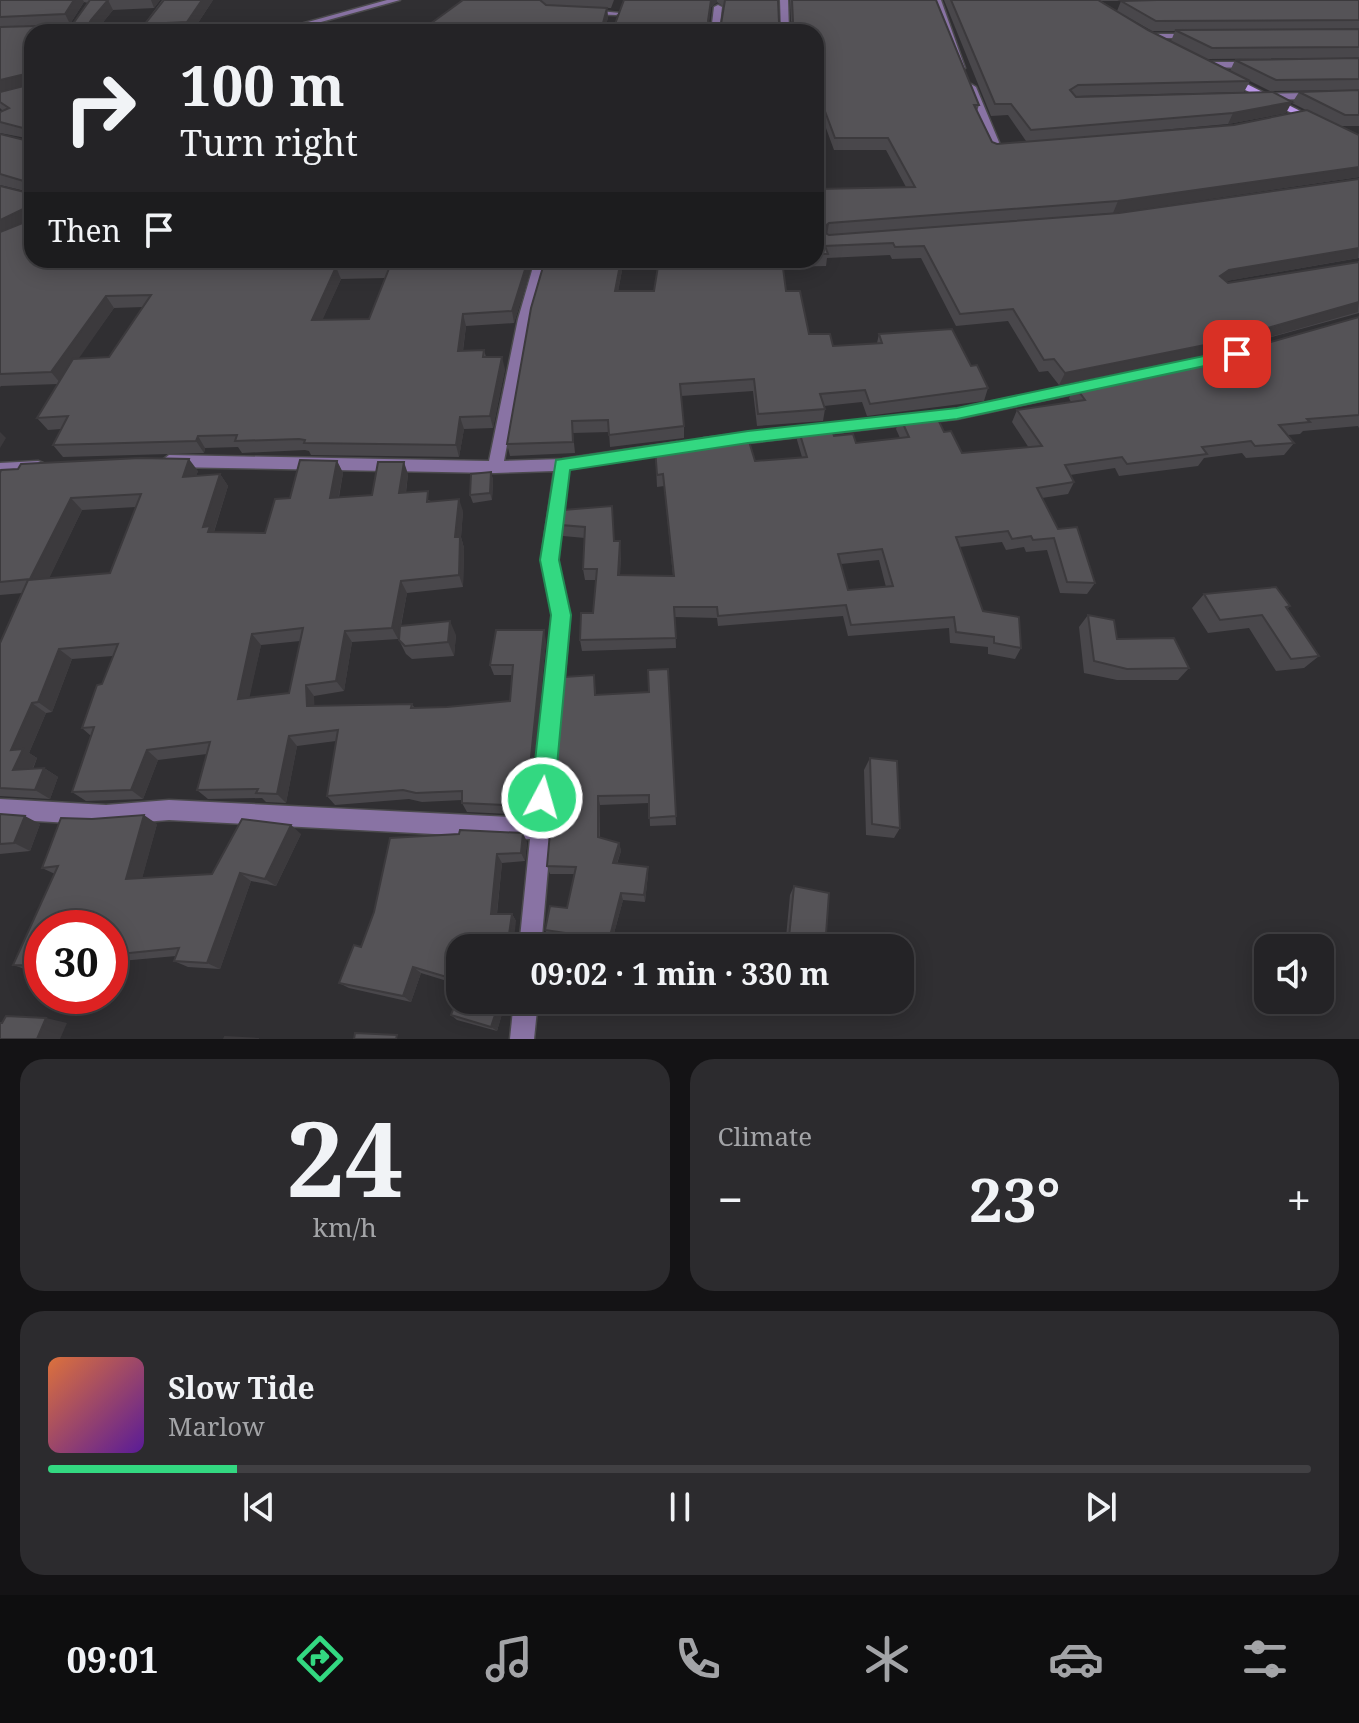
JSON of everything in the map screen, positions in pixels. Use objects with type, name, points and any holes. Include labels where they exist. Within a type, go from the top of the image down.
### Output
[{"type":"street","points":[[150,24],[168,0]]},
{"type":"street","points":[[306,24],[396,0]]},
{"type":"street","points":[[612,24],[621,0]]},
{"type":"street","points":[[784,0],[785,24]]},
{"type":"street","points":[[937,0],[997,150],[1026,148]]},
{"type":"street","points":[[716,24],[718,7]]},
{"type":"street","points":[[575,11],[616,13]]},
{"type":"street","points":[[1143,33],[1208,36]]},
{"type":"street","points":[[1143,33],[1175,51]]},
{"type":"street","points":[[1189,58],[1325,126]]},
{"type":"street","points":[[1203,65],[1265,65]]},
{"type":"street","points":[[1237,97],[1359,95]]},
{"type":"street","points":[[1278,120],[1303,116]]},
{"type":"street","points":[[495,467],[524,319],[539,268]]},
{"type":"street","points":[[149,461],[495,467],[562,465],[748,437],[957,414],[1107,382]]},
{"type":"street","points":[[531,934],[561,615],[549,560],[562,465]]},
{"type":"street","points":[[0,469],[60,466]]},
{"type":"street","points":[[0,809],[106,815],[169,810],[539,829]]},
{"type":"street","points":[[522,1039],[525,1014]]},
{"type":"building","points":[[0,0],[74,0],[65,14],[0,17]]},
{"type":"building","points":[[90,0],[108,0],[89,24],[73,24]]},
{"type":"building","points":[[164,0],[202,0],[187,22],[145,24]]},
{"type":"building","points":[[463,0],[540,0],[546,5],[607,8],[603,23],[615,24],[430,24]]},
{"type":"building","points":[[624,0],[711,0],[710,24],[615,24]]},
{"type":"building","points":[[725,0],[778,0],[781,24],[721,24]]},
{"type":"building","points":[[792,0],[936,0],[979,105],[974,105],[992,142],[997,144],[1234,125],[1307,110],[1359,135],[1359,167],[1118,201],[829,223],[824,227],[824,189],[915,187],[888,138],[835,138],[824,109],[824,24],[786,24],[793,22]]},
{"type":"building","points":[[951,0],[1098,0],[1148,30],[1250,81],[1078,85],[1070,90],[1076,97],[1273,92],[1292,102],[1233,113],[1031,130],[1011,104],[995,104]]},
{"type":"building","points":[[1359,0],[1359,20],[1156,21],[1121,1]]},
{"type":"building","points":[[24,26],[24,74],[0,80],[0,27]]},
{"type":"building","points":[[1359,29],[1359,47],[1212,48],[1175,30]]},
{"type":"building","points":[[1359,58],[1359,79],[1276,80],[1235,60]]},
{"type":"building","points":[[24,86],[24,128],[0,122],[0,112],[9,108],[0,102],[0,92]]},
{"type":"building","points":[[1359,90],[1359,115],[1345,115],[1299,92]]},
{"type":"building","points":[[0,134],[24,140],[24,181],[0,174]]},
{"type":"building","points":[[1359,179],[1359,248],[1229,270],[1220,276],[1228,283],[1359,262],[1359,302],[1215,343],[1065,373],[1054,359],[1044,360],[1013,309],[960,314],[924,246],[895,247],[893,243],[825,246],[828,254],[824,254],[824,232],[829,235],[1119,213]]},
{"type":"building","points":[[0,186],[24,192],[24,208],[0,220]]},
{"type":"building","points":[[24,222],[24,268],[336,268],[312,320],[369,319],[389,268],[525,268],[512,311],[463,314],[458,351],[484,350],[483,357],[502,357],[490,416],[460,417],[456,445],[304,443],[305,440],[299,439],[235,441],[237,435],[198,436],[196,441],[53,445],[68,416],[37,418],[73,359],[109,357],[151,295],[106,296],[51,372],[0,374],[0,232]]},
{"type":"building","points":[[543,268],[619,268],[615,291],[654,291],[658,268],[783,268],[786,291],[800,291],[809,334],[830,334],[833,346],[882,343],[879,334],[952,329],[971,366],[977,365],[988,388],[870,404],[865,390],[820,394],[825,409],[758,414],[754,379],[680,384],[684,426],[609,435],[608,420],[572,421],[573,442],[507,444],[531,308]]},
{"type":"building","points":[[1359,317],[1359,415],[1307,419],[1310,422],[1279,425],[1294,443],[1255,446],[1251,441],[1202,447],[1207,454],[1192,456],[1127,464],[1122,457],[1065,465],[1074,482],[1037,488],[1058,529],[1077,527],[1095,583],[1067,582],[1054,538],[1033,540],[1031,536],[1012,539],[1008,531],[956,537],[983,611],[1019,617],[1021,648],[994,643],[994,637],[956,632],[954,617],[851,625],[846,605],[718,616],[717,607],[674,607],[676,638],[580,640],[581,613],[593,613],[597,569],[583,569],[585,527],[561,525],[563,510],[612,506],[614,541],[620,541],[618,575],[674,576],[663,474],[657,475],[655,447],[748,438],[755,461],[807,457],[798,428],[830,424],[834,436],[853,434],[856,443],[909,437],[900,417],[935,413],[944,432],[951,431],[962,453],[1042,446],[1017,410],[1085,400],[1075,386],[1218,357]],"holes":[[[882,549],[893,586],[848,590],[838,554]]]},
{"type":"building","points":[[140,458],[189,459],[183,477],[220,474],[203,527],[210,526],[208,532],[265,533],[275,499],[290,498],[300,460],[337,461],[330,498],[372,495],[378,462],[404,462],[399,493],[428,491],[427,502],[459,499],[455,537],[460,537],[459,575],[401,581],[392,628],[345,631],[336,681],[306,685],[307,706],[412,704],[411,708],[510,701],[513,665],[490,665],[496,630],[544,630],[526,806],[462,803],[462,791],[416,793],[403,790],[327,796],[338,730],[289,736],[277,794],[256,793],[258,789],[197,790],[210,742],[147,750],[131,790],[72,792],[94,727],[82,728],[97,685],[102,684],[118,644],[59,649],[38,702],[32,703],[11,750],[23,749],[13,770],[44,768],[35,790],[0,788],[0,643],[28,580],[110,573],[141,494],[71,498],[30,579],[0,582],[0,473],[1,470],[18,469],[21,464]],"holes":[[[303,628],[289,693],[238,699],[252,634]]]},
{"type":"building","points":[[491,472],[490,493],[470,495],[471,474]]},
{"type":"building","points":[[1276,587],[1319,656],[1291,659],[1262,615],[1220,620],[1204,594]]},
{"type":"building","points":[[1088,615],[1114,620],[1117,639],[1174,638],[1189,668],[1127,669],[1094,661]]},
{"type":"building","points":[[450,621],[448,642],[405,646],[399,640],[400,626]]},
{"type":"building","points":[[668,669],[676,816],[649,818],[649,795],[598,796],[598,837],[619,843],[613,863],[648,867],[644,895],[621,893],[611,934],[566,934],[545,930],[550,906],[567,908],[576,867],[547,866],[564,677],[594,675],[595,695],[649,692],[648,670]]},
{"type":"building","points":[[870,758],[897,761],[900,828],[872,824]]},
{"type":"building","points":[[0,814],[25,816],[14,843],[0,844]]},
{"type":"building","points":[[144,815],[126,879],[212,874],[242,819],[291,825],[265,879],[240,873],[207,963],[174,961],[179,948],[128,953],[128,910],[38,910],[58,866],[42,868],[61,818]]},
{"type":"building","points":[[460,830],[523,833],[521,853],[497,854],[491,914],[512,914],[509,934],[446,934],[446,977],[413,967],[403,996],[339,983],[354,945],[361,947],[374,912],[390,838],[459,834]]},
{"type":"building","points":[[794,886],[829,893],[826,934],[789,934]]},
{"type":"building","points":[[24,941],[24,965],[13,965]]},
{"type":"building","points":[[451,1014],[495,1014],[491,1027]]},
{"type":"building","points":[[6,1016],[46,1018],[37,1039],[0,1039],[0,1023]]},
{"type":"building","points":[[355,1033],[397,1035],[396,1039],[354,1039]]},
{"type":"route","points":[[542,798],[561,615],[549,560],[562,465],[748,437],[957,414],[1237,354]]}]
